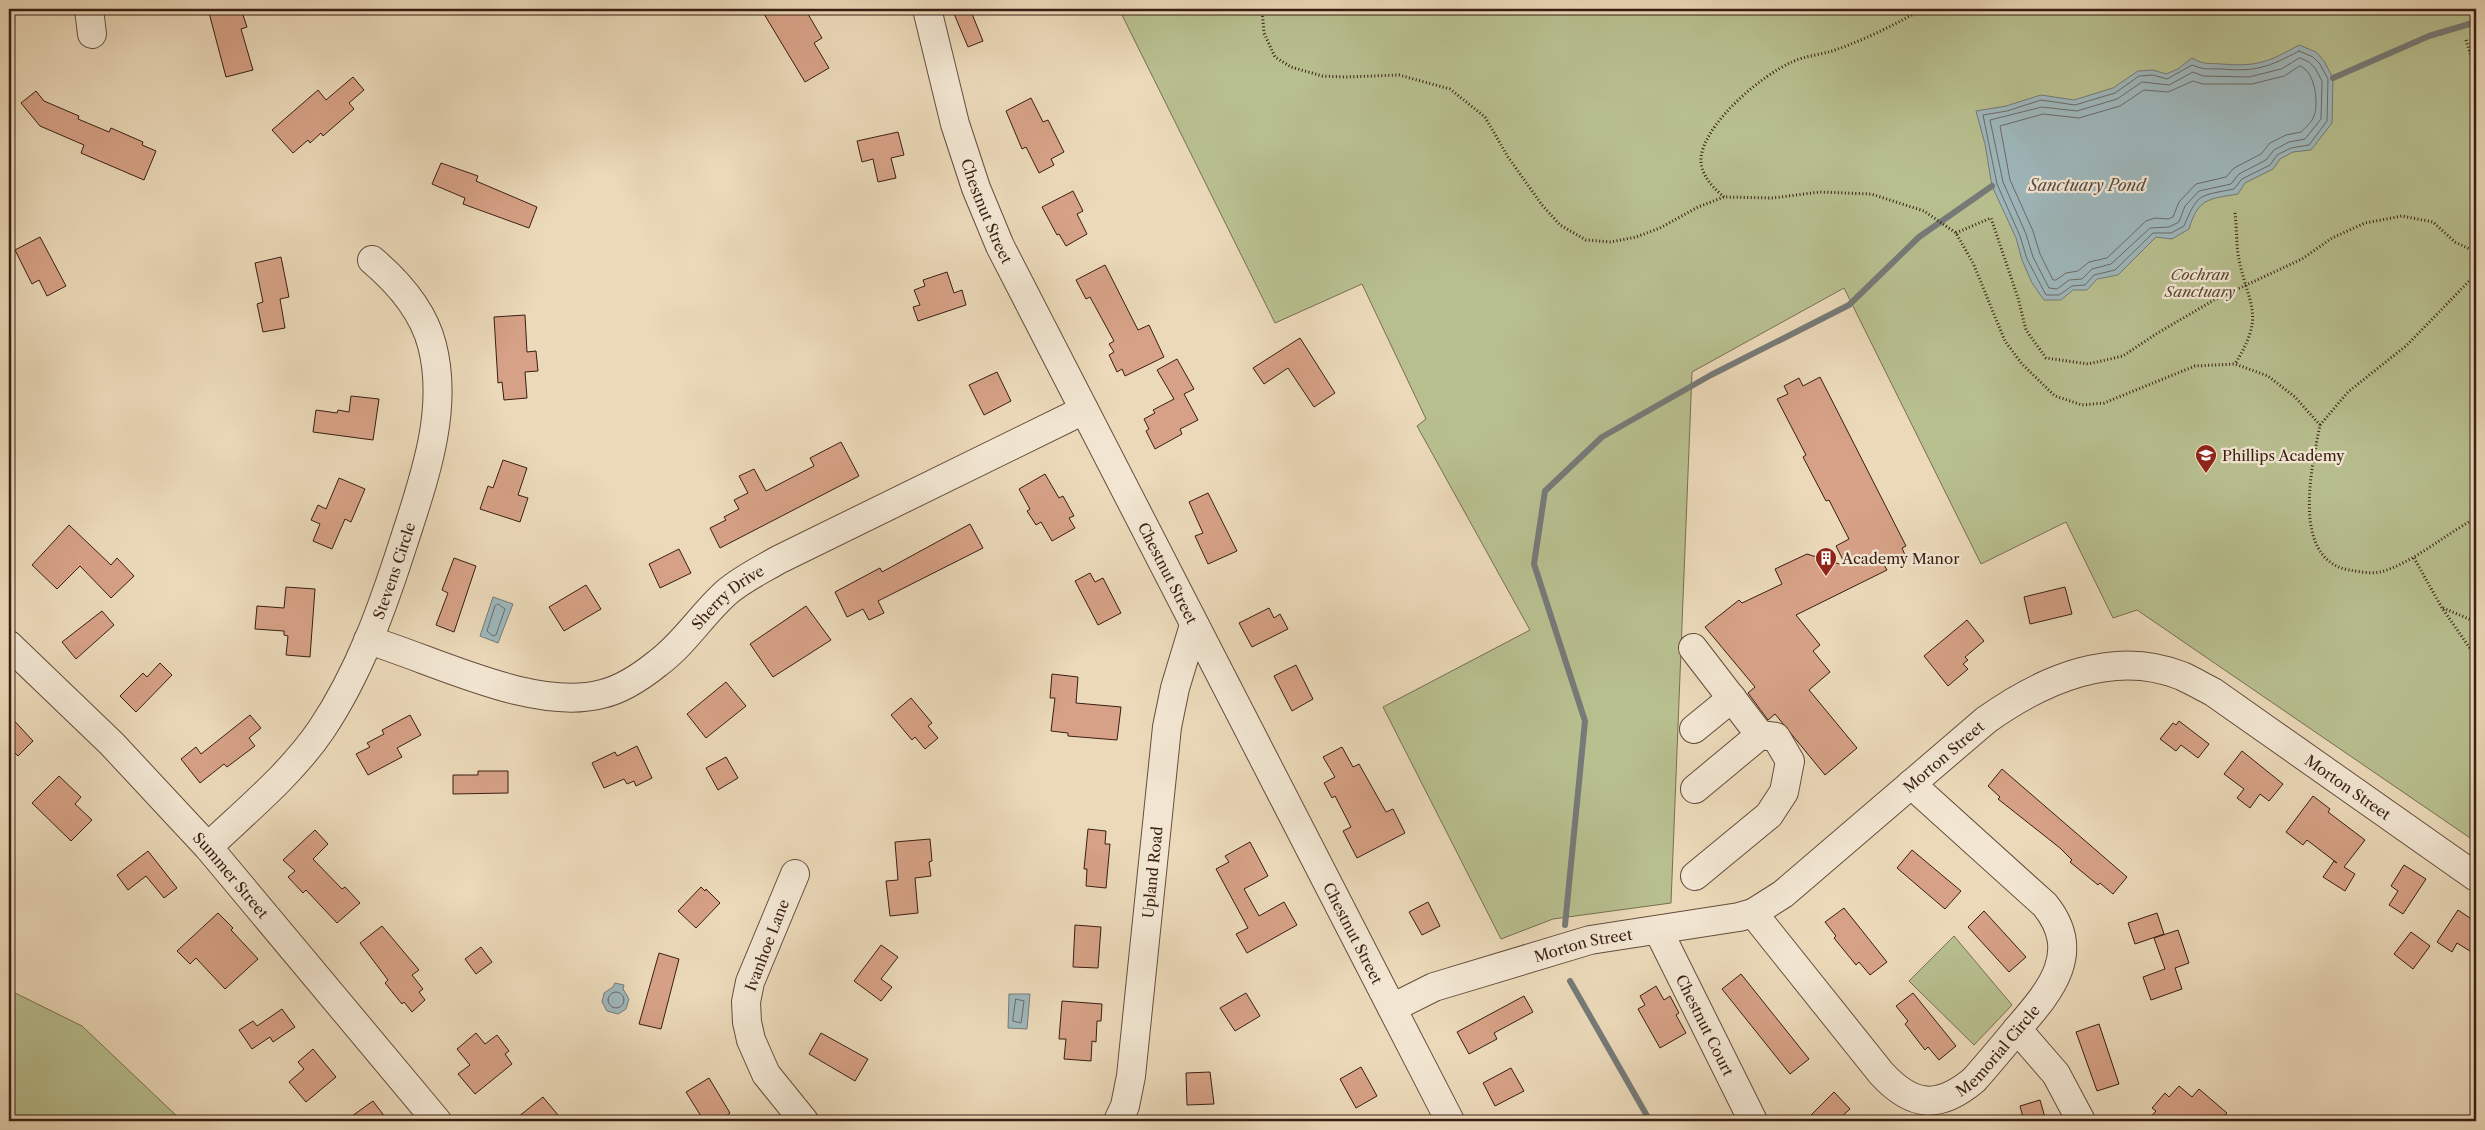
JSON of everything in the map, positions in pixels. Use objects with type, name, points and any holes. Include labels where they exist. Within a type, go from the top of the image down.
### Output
[{"type":"street","name":"Chestnut Street","points":[[927,9],[948,98],[976,188],[1020,287],[1448,1120]]},
{"type":"street","name":"Stevens Circle","points":[[208,847],[292,766],[307,748],[333,710],[358,666],[384,602],[416,505],[431,452],[437,408],[436,368],[429,337],[412,302],[396,280],[372,260]]},
{"type":"street","name":"Sherry Drive","points":[[368,640],[504,687],[535,695],[559,698],[601,695],[620,688],[659,663],[679,645],[704,615],[727,592],[744,580],[778,560],[1084,410]]},
{"type":"street","name":"Upland Road","points":[[1118,1121],[1125,1106],[1130,1082],[1167,727],[1175,688],[1194,624]]},
{"type":"street","name":"Summer Street","points":[[9,646],[112,744],[208,847],[437,1121]]},
{"type":"street","points":[[1693,648],[1760,735],[1776,737],[1790,761],[1784,792],[1769,815],[1695,876]]},
{"type":"street","name":"Morton Street","points":[[1392,1008],[1434,987],[1590,940],[1753,913],[1783,894],[1986,720],[2009,704],[2037,689],[2061,678],[2086,670],[2130,665],[2154,669],[2181,676],[2213,692],[2476,877]]},
{"type":"street","points":[[1694,729],[1732,698]]},
{"type":"street","points":[[1695,789],[1760,735]]},
{"type":"street","name":"Memorial Circle","points":[[1753,913],[1881,1073],[1909,1098],[1917,1101],[1941,1100],[1963,1089],[1974,1080],[2038,1006],[2056,977],[2062,947],[2057,924],[2045,905],[1912,784]]},
{"type":"street","name":"Ivanhoe Lane","points":[[795,874],[750,982],[746,1002],[747,1022],[751,1040],[766,1074],[804,1121]]},
{"type":"street","name":"Chestnut Court","points":[[1658,930],[1753,1121]]},
{"type":"street","points":[[2017,1029],[2056,1074],[2081,1121]]},
{"type":"path","points":[[1262,9],[1264,34],[1275,57],[1291,67],[1322,76],[1399,75],[1450,89],[1484,117],[1508,157],[1542,205],[1560,225],[1586,240],[1611,242],[1636,237],[1660,228],[1698,207],[1724,197],[1772,198],[1820,192],[1871,194],[1924,211],[1956,233],[1973,263],[2004,341],[2022,364],[2054,396],[2082,405],[2104,403],[2195,366],[2235,364],[2268,376],[2295,398],[2320,425]]},
{"type":"path","points":[[1724,197],[1710,186],[1704,173],[1702,153],[1710,134],[1740,97],[1760,81],[1792,62],[1853,43],[1886,30],[1922,9]]},
{"type":"path","points":[[2455,9],[2457,14]]},
{"type":"path","points":[[2466,40],[2476,72]]},
{"type":"path","points":[[2235,213],[2239,260],[2248,285],[2254,316],[2248,343],[2235,364]]},
{"type":"path","points":[[1956,233],[1991,218],[2018,298],[2026,330],[2046,358],[2088,364],[2124,356],[2156,334],[2214,300],[2302,259],[2332,238],[2365,223],[2402,216],[2433,222],[2455,242],[2476,252]]},
{"type":"path","points":[[2476,274],[2407,345],[2348,392],[2320,425],[2312,476],[2309,525],[2321,554],[2344,569],[2367,573],[2385,571],[2414,558],[2453,530],[2476,518]]},
{"type":"path","points":[[2414,558],[2442,608],[2476,656]]},
{"type":"path","points":[[2442,608],[2476,622]]},
{"type":"green space","name":"Cochran Sanctuary","points":[[1119,9],[2476,9],[2476,842],[2137,610],[2113,618],[2066,522],[1981,564],[1844,288],[1692,372],[1671,903],[1553,919],[1501,939],[1383,707],[1530,630],[1417,426],[1426,419],[1362,284],[1275,323]]},
{"type":"green space","points":[[1954,936],[2012,1005],[1974,1045],[1909,981]]},
{"type":"green space","points":[[9,990],[82,1026],[182,1121],[9,1121]]},
{"type":"water","name":"Sanctuary Pond","points":[[2299,45],[2316,52],[2324,61],[2333,78],[2332,123],[2311,150],[2293,152],[2280,159],[2273,169],[2245,183],[2238,194],[2219,197],[2206,202],[2196,211],[2189,229],[2172,239],[2156,237],[2118,275],[2097,279],[2087,290],[2073,290],[2061,300],[2044,300],[2032,283],[2022,260],[2016,238],[1992,186],[1985,144],[1976,111],[2006,106],[2041,95],[2074,100],[2113,88],[2138,71],[2153,70],[2166,74],[2178,69],[2192,58],[2207,63],[2253,64],[2279,56]]},
{"type":"water","points":[[493,597],[513,604],[498,643],[480,636]]},
{"type":"water","points":[[615,983],[624,985],[623,989],[629,999],[626,1009],[618,1014],[607,1011],[602,1002],[604,993],[613,987]]},
{"type":"water","points":[[1009,994],[1030,994],[1027,1029],[1008,1028]]},
{"type":"building","points":[[208,9],[241,9],[247,27],[241,29],[253,70],[226,77]]},
{"type":"building","points":[[761,9],[805,9],[822,38],[814,43],[829,68],[805,82]]},
{"type":"building","points":[[952,9],[970,9],[983,41],[968,47]]},
{"type":"building","points":[[353,77],[364,90],[349,103],[354,109],[323,136],[321,133],[310,143],[308,140],[293,153],[272,130],[318,90],[326,100]]},
{"type":"building","points":[[36,91],[44,101],[79,116],[78,119],[109,132],[111,128],[143,142],[142,145],[156,151],[144,180],[81,153],[84,145],[40,126],[21,103]]},
{"type":"building","points":[[1031,98],[1043,122],[1048,120],[1064,152],[1051,159],[1054,165],[1039,173],[1026,147],[1022,149],[1006,111]]},
{"type":"building","points":[[898,132],[904,155],[891,158],[896,178],[878,182],[873,159],[862,162],[857,141]]},
{"type":"building","points":[[441,163],[478,176],[476,181],[537,207],[529,228],[463,204],[465,198],[432,184]]},
{"type":"building","points":[[1073,191],[1083,211],[1077,214],[1087,234],[1066,246],[1059,234],[1057,235],[1042,207]]},
{"type":"building","points":[[40,237],[66,286],[47,296],[39,280],[32,284],[15,250]]},
{"type":"building","points":[[281,257],[289,297],[280,299],[285,328],[263,332],[257,304],[263,302],[255,263]]},
{"type":"building","points":[[1105,265],[1138,330],[1149,325],[1164,357],[1125,376],[1122,369],[1117,372],[1109,355],[1114,352],[1109,344],[1114,341],[1090,297],[1086,299],[1076,280]]},
{"type":"building","points":[[947,272],[954,293],[962,290],[966,305],[918,321],[913,307],[920,305],[914,290],[925,286],[923,280]]},
{"type":"building","points":[[525,315],[527,352],[536,351],[538,371],[525,372],[527,398],[504,400],[502,382],[498,383],[494,317]]},
{"type":"building","points":[[1300,338],[1335,393],[1314,407],[1288,368],[1264,384],[1253,368]]},
{"type":"building","points":[[1177,359],[1194,389],[1184,394],[1198,420],[1180,429],[1182,434],[1155,449],[1146,431],[1149,429],[1144,419],[1155,413],[1153,410],[1174,399],[1157,370]]},
{"type":"building","points":[[997,372],[1011,401],[984,415],[969,385]]},
{"type":"building","name":"Academy Manor","points":[[1820,377],[1906,546],[1902,548],[1905,555],[1884,565],[1887,570],[1796,615],[1820,645],[1813,651],[1830,672],[1809,690],[1857,748],[1825,775],[1775,714],[1768,720],[1748,693],[1755,687],[1705,627],[1739,600],[1742,603],[1782,584],[1775,569],[1807,554],[1846,566],[1836,546],[1849,539],[1829,500],[1826,501],[1803,457],[1806,455],[1777,399],[1788,394],[1784,386],[1799,378],[1803,386]]},
{"type":"building","points":[[351,396],[379,399],[373,440],[313,432],[316,410],[337,413],[338,410],[349,412]]},
{"type":"building","points":[[841,442],[859,476],[720,548],[710,528],[726,520],[724,517],[739,509],[734,500],[748,493],[739,476],[754,469],[766,491],[814,466],[810,458]]},
{"type":"building","points":[[503,460],[527,468],[518,495],[528,498],[520,522],[480,509],[488,486],[493,488]]},
{"type":"building","points":[[1045,474],[1059,498],[1063,496],[1074,516],[1069,518],[1075,528],[1052,541],[1041,522],[1036,525],[1027,511],[1030,509],[1019,489]]},
{"type":"building","points":[[339,478],[365,489],[351,522],[345,519],[332,549],[313,541],[320,524],[311,520],[318,505],[326,509]]},
{"type":"building","points":[[1208,493],[1237,551],[1208,564],[1195,536],[1203,533],[1189,502]]},
{"type":"building","points":[[970,524],[983,548],[878,601],[884,613],[869,620],[863,609],[847,617],[835,592],[880,568],[882,572]]},
{"type":"building","points":[[69,525],[111,565],[117,558],[134,576],[111,598],[80,566],[57,589],[32,565]]},
{"type":"building","points":[[679,549],[691,573],[660,588],[649,564]]},
{"type":"building","points":[[454,558],[476,566],[454,632],[436,625],[448,593],[442,590]]},
{"type":"building","points":[[1090,573],[1095,582],[1103,578],[1121,613],[1098,625],[1075,581]]},
{"type":"building","points":[[586,585],[601,609],[564,631],[549,607]]},
{"type":"building","points":[[286,587],[315,589],[310,657],[286,655],[288,636],[284,635],[284,631],[255,629],[257,606],[284,608]]},
{"type":"building","points":[[2065,587],[2072,614],[2030,624],[2024,597]]},
{"type":"building","points":[[806,606],[831,640],[773,677],[750,644]]},
{"type":"building","points":[[1269,608],[1274,618],[1280,614],[1288,629],[1252,647],[1239,623]]},
{"type":"building","points":[[102,611],[114,625],[76,659],[62,642]]},
{"type":"building","points":[[1967,620],[1984,641],[1965,657],[1968,660],[1963,664],[1968,669],[1948,686],[1924,656]]},
{"type":"building","points":[[160,663],[172,675],[136,712],[120,696],[143,673],[147,677]]},
{"type":"building","points":[[1296,665],[1313,699],[1292,711],[1274,676]]},
{"type":"building","points":[[1052,674],[1078,677],[1076,703],[1121,707],[1117,740],[1068,736],[1068,733],[1051,731],[1055,698],[1050,698]]},
{"type":"building","points":[[726,682],[746,706],[706,738],[687,714]]},
{"type":"building","points":[[911,698],[932,723],[928,726],[938,738],[925,749],[915,737],[912,740],[891,715]]},
{"type":"building","points":[[9,715],[33,741],[18,756],[9,747]]},
{"type":"building","points":[[250,715],[261,728],[249,738],[255,746],[227,767],[224,764],[200,783],[181,759],[196,747],[201,754]]},
{"type":"building","points":[[410,715],[421,735],[397,748],[402,757],[368,775],[356,754],[370,747],[367,743],[384,734],[382,730]]},
{"type":"building","points":[[2179,721],[2209,744],[2198,758],[2181,745],[2176,751],[2160,739],[2173,723],[2176,725]]},
{"type":"building","points":[[637,746],[652,778],[636,786],[634,781],[627,784],[624,779],[604,788],[592,763],[615,752],[617,756]]},
{"type":"building","points":[[1342,747],[1353,767],[1359,764],[1386,812],[1393,809],[1405,833],[1357,858],[1343,831],[1351,827],[1335,796],[1332,798],[1324,783],[1335,777],[1323,757]]},
{"type":"building","points":[[2242,751],[2283,784],[2269,801],[2260,794],[2250,808],[2237,798],[2244,789],[2224,774]]},
{"type":"building","points":[[726,757],[738,778],[718,790],[706,768]]},
{"type":"building","points":[[2002,769],[2127,877],[2113,894],[2100,883],[2098,885],[2070,862],[2072,860],[2060,848],[1998,799],[2000,797],[1988,786]]},
{"type":"building","points":[[478,771],[508,771],[508,793],[453,794],[453,775],[478,775]]},
{"type":"building","points":[[59,776],[81,797],[75,804],[92,820],[71,841],[32,803]]},
{"type":"building","points":[[2313,796],[2330,809],[2328,812],[2365,840],[2344,867],[2355,874],[2345,891],[2323,877],[2334,861],[2337,863],[2307,840],[2303,845],[2286,832]]},
{"type":"building","points":[[1088,829],[1106,831],[1105,844],[1110,844],[1106,888],[1086,886],[1087,869],[1084,869]]},
{"type":"building","points":[[315,830],[328,844],[313,859],[342,889],[345,887],[360,903],[337,923],[306,890],[303,893],[288,877],[295,871],[283,860]]},
{"type":"building","points":[[930,839],[932,861],[929,862],[931,876],[915,878],[918,913],[890,916],[886,881],[898,880],[895,842]]},
{"type":"building","points":[[1250,842],[1268,876],[1244,889],[1259,916],[1284,902],[1297,925],[1247,953],[1236,934],[1248,928],[1216,869],[1229,862],[1225,856]]},
{"type":"building","points":[[1912,850],[1961,891],[1945,909],[1897,868]]},
{"type":"building","points":[[148,851],[177,888],[164,898],[146,876],[128,890],[117,875]]},
{"type":"building","points":[[2404,865],[2426,879],[2403,914],[2389,905],[2398,891],[2391,886]]},
{"type":"building","points":[[701,887],[705,891],[706,889],[720,903],[696,928],[678,911]]},
{"type":"building","points":[[1428,902],[1440,926],[1422,935],[1409,912]]},
{"type":"building","points":[[1844,908],[1887,962],[1870,975],[1859,962],[1856,965],[1834,938],[1836,936],[1825,922]]},
{"type":"building","points":[[2458,910],[2476,922],[2476,941],[2470,951],[2457,943],[2452,952],[2437,942]]},
{"type":"building","points":[[1984,911],[2026,957],[2009,972],[1968,927]]},
{"type":"building","points":[[218,913],[258,959],[225,989],[196,958],[190,964],[177,951]]},
{"type":"building","points":[[2157,913],[2164,934],[2135,944],[2128,923]]},
{"type":"building","points":[[1075,925],[1101,927],[1098,968],[1073,967]]},
{"type":"building","points":[[382,926],[419,970],[412,975],[423,989],[419,992],[425,1000],[412,1012],[404,1002],[402,1004],[385,983],[388,980],[360,943]]},
{"type":"building","points":[[2178,930],[2189,963],[2175,968],[2182,989],[2151,1000],[2143,977],[2165,969],[2154,938]]},
{"type":"building","points":[[2411,932],[2430,946],[2413,969],[2394,954]]},
{"type":"building","points":[[881,945],[898,957],[881,979],[892,987],[881,1001],[854,981]]},
{"type":"building","points":[[481,947],[492,962],[476,974],[465,959]]},
{"type":"building","points":[[659,953],[679,959],[661,1029],[639,1024]]},
{"type":"building","points":[[1741,974],[1809,1059],[1790,1074],[1722,989]]},
{"type":"building","points":[[1656,986],[1664,1000],[1670,996],[1679,1013],[1676,1015],[1686,1033],[1660,1048],[1638,1009],[1645,1005],[1640,996]]},
{"type":"building","points":[[1246,993],[1260,1016],[1235,1031],[1220,1008]]},
{"type":"building","points":[[1913,993],[1956,1046],[1939,1060],[1928,1047],[1925,1050],[1905,1024],[1908,1021],[1896,1006]]},
{"type":"building","points":[[1524,996],[1533,1012],[1494,1033],[1497,1039],[1469,1054],[1457,1032]]},
{"type":"building","points":[[1062,1001],[1102,1004],[1101,1021],[1097,1021],[1096,1042],[1092,1041],[1091,1061],[1064,1059],[1066,1039],[1059,1039]]},
{"type":"building","points":[[282,1009],[295,1027],[273,1042],[270,1037],[252,1049],[239,1030],[253,1021],[257,1026]]},
{"type":"building","points":[[2099,1024],[2119,1084],[2097,1091],[2076,1032]]},
{"type":"building","points":[[476,1033],[485,1044],[497,1035],[509,1051],[505,1054],[512,1064],[475,1094],[458,1074],[470,1065],[457,1049]]},
{"type":"building","points":[[821,1033],[868,1059],[855,1081],[809,1054]]},
{"type":"building","points":[[313,1049],[336,1077],[306,1102],[289,1082],[304,1069],[298,1062]]},
{"type":"building","points":[[1361,1067],[1377,1096],[1356,1108],[1340,1079]]},
{"type":"building","points":[[1511,1068],[1524,1091],[1495,1106],[1483,1083]]},
{"type":"building","points":[[1210,1072],[1214,1104],[1187,1105],[1186,1073]]},
{"type":"building","points":[[709,1078],[730,1113],[726,1116],[730,1121],[704,1121],[686,1092]]},
{"type":"building","points":[[2179,1086],[2192,1097],[2199,1089],[2227,1113],[2219,1121],[2147,1121],[2156,1111],[2152,1108],[2165,1093],[2169,1097]]},
{"type":"building","points":[[1834,1092],[1850,1109],[1837,1121],[1805,1121]]},
{"type":"building","points":[[543,1097],[563,1121],[513,1121]]},
{"type":"building","points":[[2040,1100],[2046,1121],[2024,1121],[2020,1106]]},
{"type":"building","points":[[373,1101],[388,1121],[345,1121]]},
{"type":"waterway","points":[[2333,78],[2429,36],[2476,22]]},
{"type":"waterway","points":[[1565,925],[1585,721],[1534,564],[1545,491],[1602,437],[1711,375],[1849,305],[1919,237],[1992,186]]},
{"type":"waterway","points":[[1570,981],[1650,1121]]},
{"type":"place","name":"Phillips Academy","points":[[2206,474]]},
{"type":"place","name":"Academy Manor","points":[[1826,577]]}]
